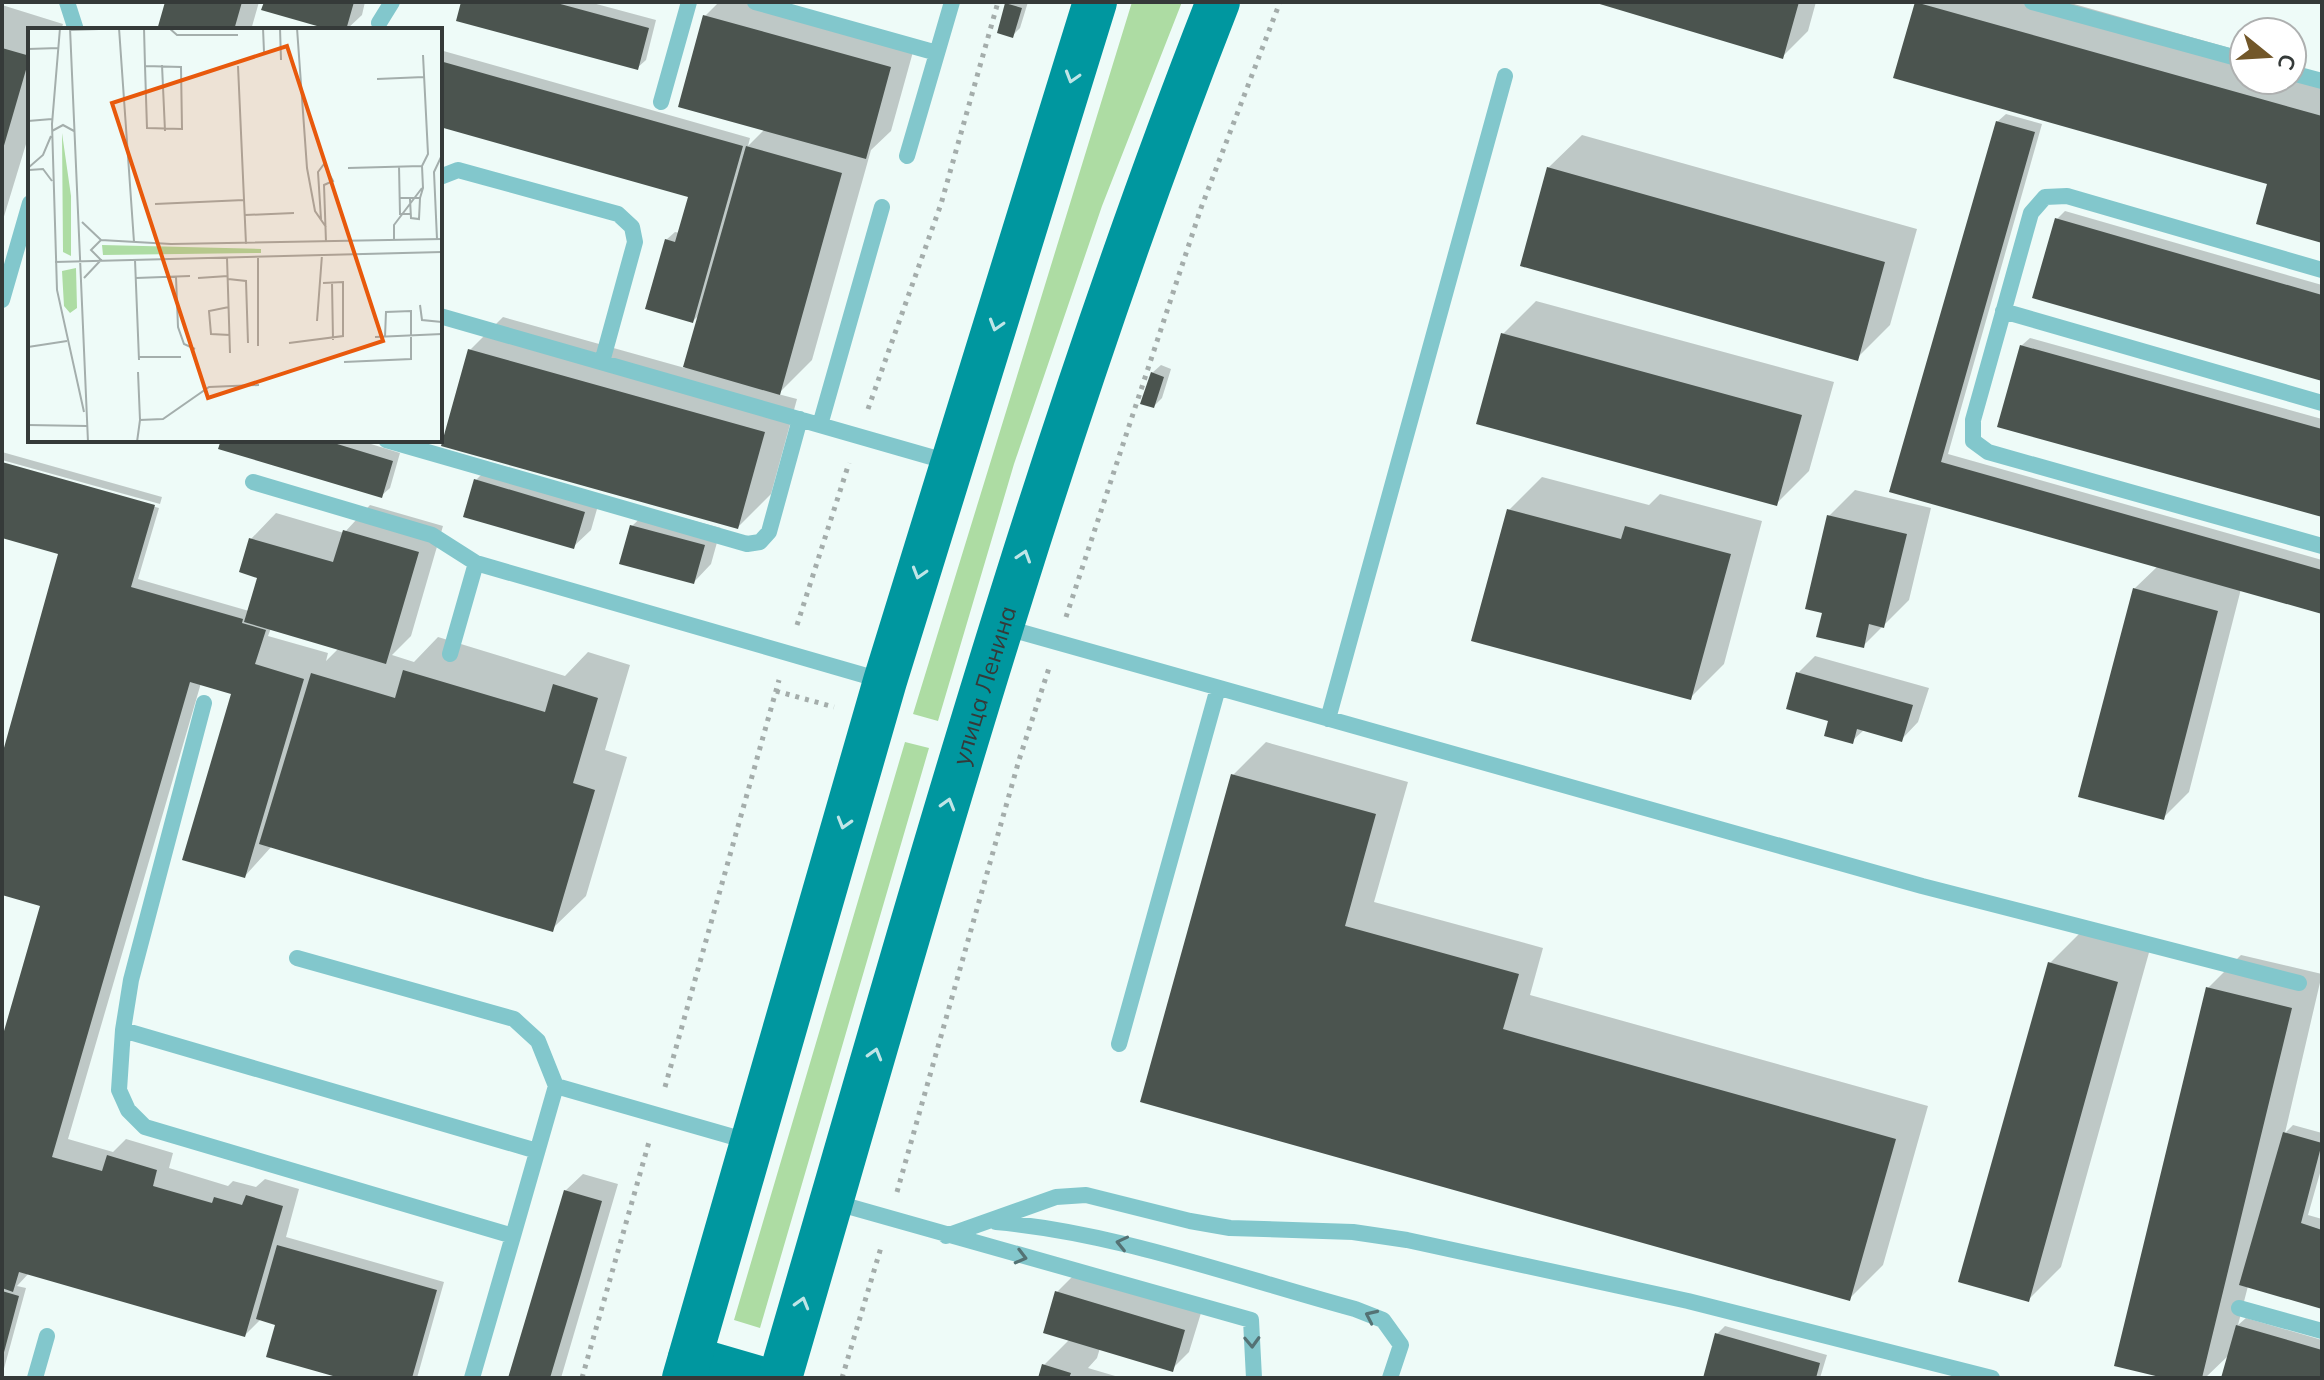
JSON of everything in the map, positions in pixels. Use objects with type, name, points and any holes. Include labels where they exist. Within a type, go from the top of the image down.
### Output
[{"type":"main road","points":[[759,1378],[687,1368],[885,681],[1095,2]]},
{"type":"main road","name":"улица Ленина","points":[[780,1378],[1001,627],[1091,352],[1218,2]]},
{"type":"lane","points":[[67,2],[75,28]]},
{"type":"lane","points":[[379,23],[392,2]]},
{"type":"lane","points":[[661,102],[689,2]]},
{"type":"lane","points":[[755,2],[937,53]]},
{"type":"lane","points":[[907,156],[952,2]]},
{"type":"lane","points":[[2032,2],[2228,56]]},
{"type":"lane","points":[[1328,719],[1505,76]]},
{"type":"lane","points":[[442,176],[458,170],[618,214],[632,227],[635,242],[602,362]]},
{"type":"lane","points":[[2322,270],[2067,196],[2045,197],[2031,213],[1973,420],[1973,441],[1988,452],[2322,546]]},
{"type":"lane","points":[[820,425],[882,207]]},
{"type":"lane","points":[[2,300],[28,210]]},
{"type":"lane","points":[[2003,311],[2322,403]]},
{"type":"lane","points":[[442,317],[953,463]]},
{"type":"lane","points":[[395,442],[747,544],[760,542],[769,532],[800,419]]},
{"type":"lane","points":[[253,482],[432,535],[476,563],[885,681]]},
{"type":"lane","points":[[450,654],[476,563]]},
{"type":"lane","points":[[1001,627],[1922,886],[2299,983]]},
{"type":"lane","points":[[1119,1044],[1218,688]]},
{"type":"lane","points":[[204,703],[131,980],[123,1030],[119,1090],[128,1110],[145,1127],[513,1236]]},
{"type":"lane","points":[[297,958],[514,1019],[538,1041],[556,1086],[472,1378]]},
{"type":"lane","points":[[123,1030],[537,1151]]},
{"type":"lane","points":[[556,1086],[752,1142]]},
{"type":"lane","points":[[946,1236],[1056,1197],[1086,1195],[1230,1228],[1353,1232],[1407,1240],[1688,1301],[1992,1378]]},
{"type":"lane","points":[[832,1201],[946,1236],[1251,1320],[1254,1378]]},
{"type":"lane","points":[[989,1222],[1061,1228],[1355,1309],[1383,1320],[1401,1345],[1390,1378]]},
{"type":"lane","points":[[2239,1308],[2322,1331]]},
{"type":"lane","points":[[35,1378],[47,1336]]},
{"type":"path","points":[[582,1378],[788,655],[859,436],[941,204],[998,2]]},
{"type":"path","points":[[842,1378],[1019,760],[1201,208],[1280,2]]},
{"type":"green space","points":[[1132,2],[1182,2],[1102,206],[1014,464],[938,721],[913,714]]},
{"type":"green space","points":[[905,742],[929,748],[760,1328],[734,1320]]},
{"type":"building","points":[[165,2],[242,2],[235,28],[158,28]]},
{"type":"building","points":[[264,2],[354,2],[347,28],[324,28],[261,10]]},
{"type":"building","points":[[461,2],[553,2],[649,28],[638,70],[456,21]]},
{"type":"building","points":[[1593,2],[1799,2],[1783,59]]},
{"type":"building","points":[[1915,2],[2228,90],[2228,96],[2251,96],[2322,116],[2322,243],[2256,224],[2267,184],[1893,78]]},
{"type":"building","points":[[1005,3],[1022,8],[1013,38],[997,33]]},
{"type":"building","points":[[703,15],[891,67],[866,159],[678,107]]},
{"type":"building","points":[[2,48],[28,55],[28,63],[2,149]]},
{"type":"building","points":[[442,62],[743,146],[693,323],[645,309],[665,239],[675,242],[688,197],[442,128]]},
{"type":"building","points":[[1996,121],[2035,132],[1941,462],[2322,570],[2322,614],[1889,492]]},
{"type":"building","points":[[746,146],[842,173],[780,395],[683,367]]},
{"type":"building","points":[[1547,167],[1885,262],[1858,361],[1520,266]]},
{"type":"building","points":[[2055,218],[2322,295],[2322,381],[2032,298]]},
{"type":"building","points":[[1501,333],[1802,415],[1777,506],[1476,424]]},
{"type":"building","points":[[2020,345],[2322,429],[2322,517],[1997,427]]},
{"type":"building","points":[[468,349],[765,432],[738,529],[441,446]]},
{"type":"building","points":[[1151,372],[1164,377],[1154,408],[1140,404]]},
{"type":"building","points":[[220,442],[331,442],[393,461],[382,498],[218,449]]},
{"type":"building","points":[[2,462],[155,505],[131,587],[243,619],[242,623],[266,630],[255,664],[304,679],[245,878],[182,860],[231,694],[190,682],[52,1157],[102,1171],[107,1155],[157,1170],[153,1186],[212,1203],[214,1197],[242,1205],[246,1195],[283,1206],[245,1337],[19,1272],[13,1292],[2,1288],[2,1038],[40,906],[2,895],[2,755],[58,554],[2,538]]},
{"type":"building","points":[[474,479],[585,512],[574,549],[463,517]]},
{"type":"building","points":[[1507,509],[1621,539],[1625,526],[1731,554],[1691,700],[1471,641]]},
{"type":"building","points":[[1827,515],[1907,534],[1884,628],[1869,624],[1864,648],[1816,637],[1822,613],[1805,609]]},
{"type":"building","points":[[630,525],[705,545],[694,584],[619,564]]},
{"type":"building","points":[[343,530],[419,552],[386,664],[244,622],[257,578],[239,572],[249,538],[333,562]]},
{"type":"building","points":[[2133,588],[2218,611],[2164,820],[2078,797]]},
{"type":"building","points":[[403,670],[545,712],[553,684],[598,698],[573,783],[595,790],[553,932],[259,844],[311,673],[395,698]]},
{"type":"building","points":[[1796,672],[1913,705],[1902,742],[1857,729],[1853,744],[1824,736],[1828,721],[1786,709]]},
{"type":"building","points":[[1231,774],[1376,814],[1345,926],[1519,974],[1503,1029],[1896,1139],[1850,1301],[1140,1102]]},
{"type":"building","points":[[2048,962],[2118,982],[2029,1302],[1958,1282]]},
{"type":"building","points":[[2206,987],[2292,1008],[2202,1378],[2164,1378],[2114,1366]]},
{"type":"building","points":[[2283,1132],[2322,1143],[2301,1223],[2322,1230],[2322,1309],[2239,1285]]},
{"type":"building","points":[[564,1190],[602,1201],[581,1274],[550,1378],[508,1378]]},
{"type":"building","points":[[277,1245],[437,1290],[412,1378],[340,1378],[266,1357],[275,1325],[256,1319]]},
{"type":"building","points":[[2,1291],[19,1296],[3,1356],[2,1356]]},
{"type":"building","points":[[1055,1291],[1185,1330],[1173,1372],[1043,1333]]},
{"type":"building","points":[[2236,1325],[2322,1350],[2322,1378],[2221,1378]]},
{"type":"building","points":[[1715,1333],[1820,1363],[1816,1378],[1703,1378]]},
{"type":"building","points":[[1042,1364],[1071,1373],[1069,1378],[1038,1378]]}]
